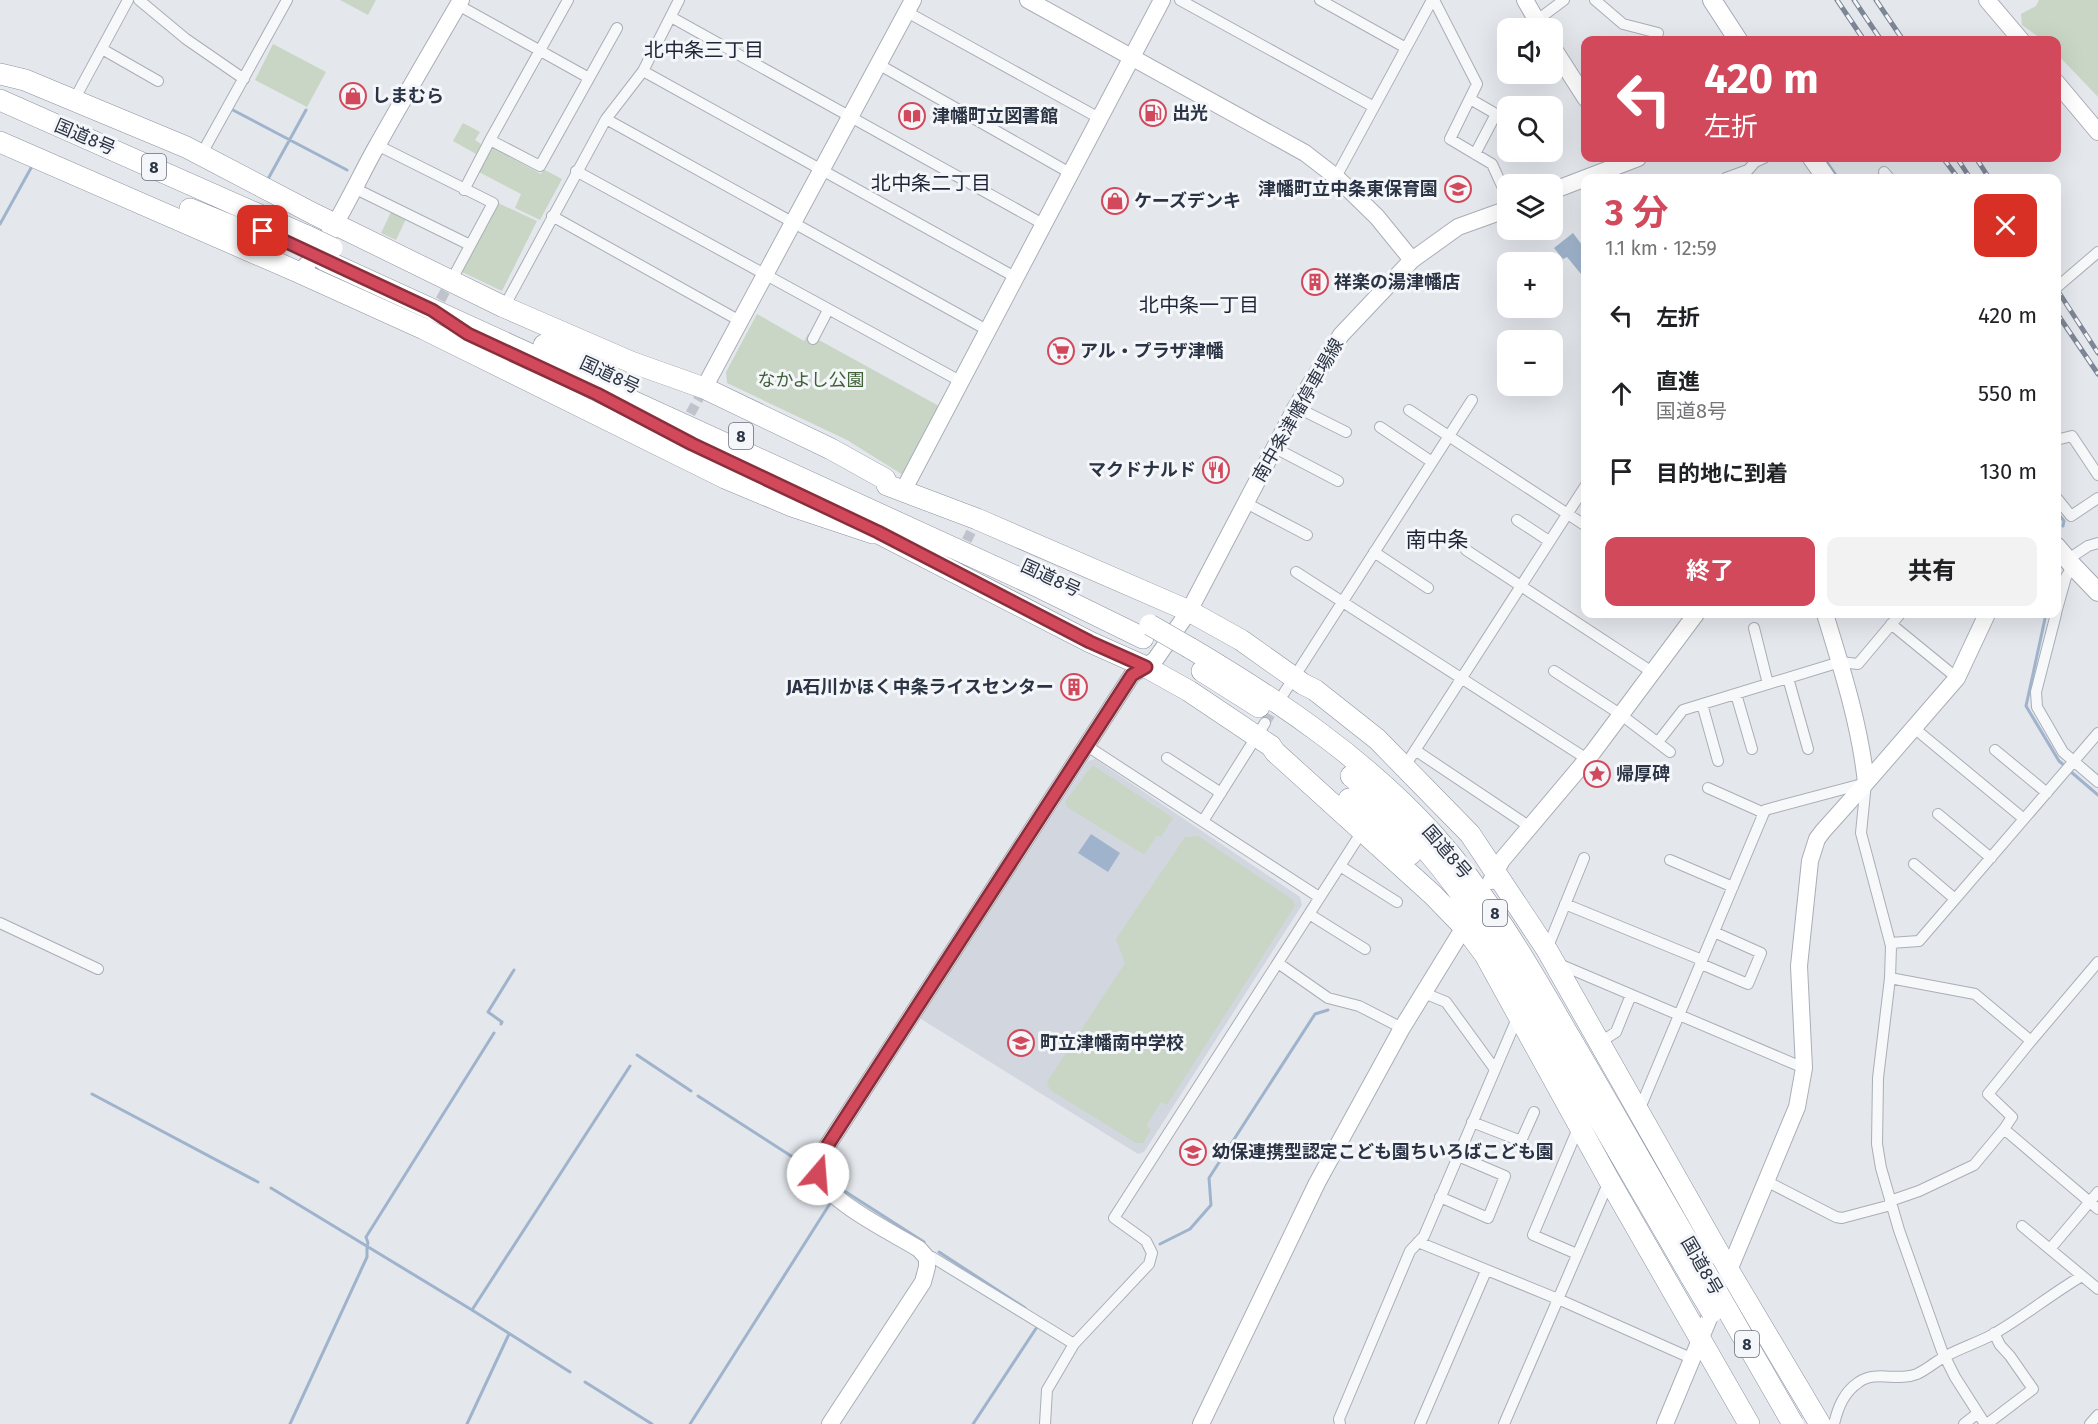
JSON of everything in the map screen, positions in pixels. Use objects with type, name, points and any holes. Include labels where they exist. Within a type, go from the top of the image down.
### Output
[{"type":"highway","points":[[0,74],[25,80],[201,155],[448,285],[504,307],[555,339],[702,392],[831,449],[885,479],[895,488],[974,526],[1189,611],[1241,640],[1294,685],[1315,690],[1377,739],[1410,758],[1470,834],[1493,877],[1548,958],[1599,1043],[1637,1117],[1820,1424]]},
{"type":"highway","name":"8","points":[[0,81],[59,107],[261,207],[295,238]]},
{"type":"highway","name":"国道8号","points":[[0,100],[328,254],[555,339],[1030,568],[1186,653],[1239,676],[1322,734],[1364,767],[1433,834],[1480,891],[1529,967],[1589,1070],[1777,1424]]},
{"type":"highway","name":"国道8号","points":[[0,116],[295,238]]},
{"type":"highway","name":"8","points":[[0,134],[244,231],[295,238]]},
{"type":"highway","points":[[0,142],[298,272],[468,334],[597,394],[692,444],[954,566],[1090,642],[1146,667],[1264,735],[1275,752],[1363,830],[1465,926],[1521,1003],[1579,1126],[1612,1174],[1697,1349],[1749,1424]]},
{"type":"highway","name":"国道8号","points":[[328,254],[429,319],[1030,584],[1147,632]]},
{"type":"highway","points":[[429,319],[538,380],[674,446],[760,493],[873,533],[878,532]]},
{"type":"highway","name":"8","points":[[555,339],[585,356],[756,425],[829,461],[895,488]]},
{"type":"highway","name":"国道8号","points":[[1186,653],[1314,745],[1355,778],[1437,861],[1477,914],[1521,1003],[1696,1270],[1793,1424]]},
{"type":"highway","name":"8","points":[[1294,685],[1358,739],[1433,813],[1459,845],[1528,950],[1588,1055],[1589,1070]]},
{"type":"highway","name":"8","points":[[1264,735],[1278,748],[1323,777],[1410,852],[1455,899],[1480,933],[1509,978],[1521,1003]]},
{"type":"main road","points":[[1712,0],[1735,36]]},
{"type":"main road","points":[[2065,558],[2098,592]]},
{"type":"street","points":[[74,100],[128,0]]},
{"type":"street","points":[[139,0],[186,39],[244,79]]},
{"type":"street","points":[[464,189],[568,0]]},
{"type":"street","points":[[504,307],[606,118],[643,71],[679,0]]},
{"type":"street","points":[[1028,0],[1305,153],[1336,177],[1377,217],[1412,260]]},
{"type":"street","points":[[895,488],[960,381],[1162,0]]},
{"type":"street","points":[[1180,0],[1374,107]]},
{"type":"street","points":[[1320,0],[1334,3],[1406,48]]},
{"type":"street","points":[[1336,177],[1433,0]]},
{"type":"street","points":[[1433,0],[1477,84],[1450,139],[1492,164],[1497,175]]},
{"type":"street","points":[[1525,0],[1534,18]]},
{"type":"street","points":[[1545,18],[1564,0]]},
{"type":"street","points":[[1595,0],[1623,24],[1658,33]]},
{"type":"street","points":[[1987,0],[2018,36]]},
{"type":"street","points":[[201,155],[244,79],[283,1]]},
{"type":"street","points":[[298,272],[308,266],[334,223],[376,145],[460,2],[589,78]]},
{"type":"street","points":[[702,392],[910,6],[1099,118]]},
{"type":"street","points":[[670,17],[1043,224]]},
{"type":"street","points":[[490,140],[540,166],[617,28]]},
{"type":"street","points":[[102,49],[159,81]]},
{"type":"street","points":[[1563,63],[1581,91]]},
{"type":"street","points":[[878,64],[1070,172]]},
{"type":"street","points":[[643,71],[1015,277]]},
{"type":"street","points":[[2061,88],[2098,132]]},
{"type":"street","points":[[1470,99],[1496,114],[1475,154]]},
{"type":"street","points":[[606,118],[987,330]]},
{"type":"street","points":[[376,145],[493,203],[448,285]]},
{"type":"street","points":[[1600,174],[1622,166]]},
{"type":"street","points":[[576,171],[960,381]]},
{"type":"street","points":[[1563,187],[1581,181]]},
{"type":"street","points":[[354,188],[470,245]]},
{"type":"street","name":"南中条津幡停車場線","points":[[927,1258],[919,1249],[839,1200],[824,1185],[818,1174],[822,1154],[1132,675],[1155,660],[1189,611],[1296,407],[1341,335],[1412,260],[1458,227],[1497,213]]},
{"type":"street","points":[[552,216],[740,321]]},
{"type":"street","points":[[2061,284],[2098,252]]},
{"type":"street","points":[[813,339],[828,310]]},
{"type":"street","points":[[1294,685],[1343,601],[1472,400]]},
{"type":"street","points":[[1296,407],[1346,432]]},
{"type":"street","points":[[1409,410],[1581,523]]},
{"type":"street","points":[[1380,428],[1432,462]]},
{"type":"street","points":[[2061,437],[2072,436],[2098,475]]},
{"type":"street","points":[[1275,447],[1338,481]]},
{"type":"street","points":[[1530,827],[1410,758],[1581,493]]},
{"type":"street","points":[[2061,503],[2071,516],[2098,498]]},
{"type":"street","points":[[1246,503],[1306,535]]},
{"type":"street","points":[[1517,520],[1549,541]]},
{"type":"street","points":[[2061,595],[2066,577],[2065,558],[2098,543]]},
{"type":"street","points":[[1466,550],[1652,672]]},
{"type":"street","points":[[1374,552],[1428,588]]},
{"type":"street","points":[[1296,572],[1587,759]]},
{"type":"street","points":[[1493,877],[1502,860],[1587,759],[1693,618]]},
{"type":"street","points":[[1826,618],[1863,753],[1866,783],[1861,833],[1890,943],[1890,978],[1878,1077],[1877,1144],[1891,1203],[1926,1308],[1945,1356],[1986,1424],[2033,1389],[2000,1345],[1994,1333]]},
{"type":"street","points":[[1658,741],[1683,710],[1840,662],[1858,664],[1896,618]]},
{"type":"street","points":[[1665,1424],[1768,1182],[1797,1107],[1804,1068],[1799,966],[1810,861],[1817,840],[1957,678],[1985,618]]},
{"type":"street","points":[[2055,618],[2036,692],[2037,707],[2069,767],[2098,782]]},
{"type":"street","points":[[1891,624],[1957,678]]},
{"type":"street","points":[[1754,628],[1768,684]]},
{"type":"street","points":[[1554,671],[1620,714],[1670,752]]},
{"type":"street","points":[[1788,678],[1808,749]]},
{"type":"street","points":[[1736,694],[1752,749]]},
{"type":"street","points":[[1702,704],[1719,761]]},
{"type":"street","points":[[1914,728],[2024,819]]},
{"type":"street","points":[[1890,943],[1919,941],[2069,767],[2094,745],[2098,733]]},
{"type":"street","points":[[1203,821],[1264,735]]},
{"type":"street","points":[[1087,746],[1319,897]]},
{"type":"street","points":[[1995,750],[2047,793]]},
{"type":"street","points":[[1167,758],[1221,793]]},
{"type":"street","points":[[1637,1117],[1765,810],[1866,783]]},
{"type":"street","points":[[1708,788],[1764,813]]},
{"type":"street","points":[[1938,814],[1990,858]]},
{"type":"street","points":[[1045,1424],[1047,1390],[1074,1344],[1149,1264],[1152,1253],[1146,1241],[1114,1218],[1363,830]]},
{"type":"street","points":[[1584,858],[1548,958],[1804,1068]]},
{"type":"street","points":[[1670,860],[1733,887]]},
{"type":"street","points":[[1914,864],[1956,899]]},
{"type":"street","points":[[1340,866],[1397,902]]},
{"type":"street","points":[[1566,904],[1748,984],[1761,953],[1714,932]]},
{"type":"street","points":[[1309,914],[1365,949]]},
{"type":"street","points":[[0,922],[98,969]]},
{"type":"street","points":[[1201,1424],[1317,1183],[1402,1028],[1465,926]]},
{"type":"street","points":[[1768,1182],[1842,1218],[1891,1203],[1974,1165],[2012,1117],[1988,1094],[2098,962]]},
{"type":"street","points":[[1278,963],[1328,998],[1359,1006],[1402,1028]]},
{"type":"street","points":[[1890,978],[1975,994],[2031,1041]]},
{"type":"street","points":[[1424,993],[1446,1002],[1494,1068]]},
{"type":"street","points":[[1599,1043],[1616,1032],[1631,995]]},
{"type":"street","points":[[1340,1424],[1339,1419],[1410,1251],[1424,1236],[1521,1003]]},
{"type":"street","points":[[1472,1122],[1521,1141],[1534,1112]]},
{"type":"street","points":[[1577,1254],[1533,1235],[1579,1126]]},
{"type":"street","points":[[2004,1130],[2094,1206]]},
{"type":"street","points":[[1440,1197],[1488,1218],[1505,1176],[1458,1156]]},
{"type":"street","points":[[1504,1424],[1612,1174]]},
{"type":"street","points":[[2050,1249],[2094,1206],[2098,1192]]},
{"type":"street","points":[[2022,1226],[2098,1289]]},
{"type":"street","points":[[1418,1242],[1558,1299],[1697,1349]]},
{"type":"street","points":[[830,1424],[923,1282],[927,1258],[932,1257],[1074,1344]]},
{"type":"street","points":[[1420,1424],[1486,1271]]},
{"type":"street","points":[[1834,1424],[1837,1407],[1849,1390],[1861,1380],[1877,1376],[1895,1378],[1913,1376],[1931,1367],[1945,1356],[1994,1333],[2082,1276]]},
{"type":"street","points":[[1964,1424],[1978,1413]]},
{"type":"shaded area","points":[[1095,759],[1300,897],[1302,905],[1144,1152],[1138,1154],[921,1019],[920,1014],[1088,761]]},
{"type":"green space","points":[[340,0],[376,0],[368,15]]},
{"type":"green space","points":[[2039,0],[2098,0],[2098,97],[2061,58],[2061,36],[2037,36],[2022,25],[2021,14],[2036,6]]},
{"type":"green space","points":[[273,44],[326,72],[307,107],[255,80]]},
{"type":"green space","points":[[463,123],[480,132],[475,140],[481,144],[476,154],[453,141]]},
{"type":"green space","points":[[495,149],[541,174],[543,169],[562,179],[540,220],[515,208],[521,194],[477,171],[488,150]]},
{"type":"green space","points":[[498,203],[537,221],[502,291],[462,272]]},
{"type":"green space","points":[[391,212],[406,219],[396,240],[381,233]]},
{"type":"green space","name":"なかよし公園","points":[[757,314],[804,341],[808,334],[939,406],[903,475],[847,440],[727,383],[726,372]]},
{"type":"green space","points":[[1094,766],[1173,818],[1161,837],[1157,835],[1145,853],[1143,854],[1067,807],[1065,802]]},
{"type":"green space","points":[[1198,836],[1293,900],[1295,906],[1167,1105],[1161,1102],[1146,1126],[1151,1130],[1143,1143],[1136,1143],[1050,1090],[1047,1082],[1125,963],[1116,939],[1185,837]]},
{"type":"water","points":[[1573,233],[1581,244],[1581,274],[1567,257],[1563,259],[1563,252],[1557,252],[1554,248]]},
{"type":"water","points":[[1091,834],[1120,853],[1108,872],[1078,853]]},
{"type":"waterway","points":[[231,109],[347,170]]},
{"type":"waterway","points":[[268,179],[306,110]]},
{"type":"waterway","points":[[1827,162],[1835,174]]},
{"type":"waterway","points":[[0,224],[31,168]]},
{"type":"waterway","points":[[2061,517],[2064,521],[2063,526]]},
{"type":"waterway","points":[[2045,618],[2026,706],[2059,761],[2065,766]]},
{"type":"waterway","points":[[2070,771],[2098,795]]},
{"type":"waterway","points":[[501,1024],[502,1022],[488,1012],[514,970]]},
{"type":"waterway","points":[[1160,1244],[1190,1229],[1211,1205],[1209,1178],[1315,1014],[1328,1010]]},
{"type":"waterway","points":[[290,1424],[367,1257],[366,1237],[494,1033]]},
{"type":"waterway","points":[[637,1055],[691,1091]]},
{"type":"waterway","points":[[472,1310],[630,1066]]},
{"type":"waterway","points":[[92,1094],[258,1182]]},
{"type":"waterway","points":[[698,1096],[802,1163]]},
{"type":"waterway","points":[[835,1185],[924,1242]]},
{"type":"waterway","points":[[271,1188],[570,1372]]},
{"type":"waterway","points":[[690,1424],[831,1202]]},
{"type":"waterway","points":[[939,1252],[1025,1308]]},
{"type":"waterway","points":[[973,1424],[1037,1327]]},
{"type":"waterway","points":[[467,1424],[509,1334]]},
{"type":"waterway","points":[[585,1382],[652,1424]]},
{"type":"tunnel","points":[[433,313],[446,290]]},
{"type":"tunnel","points":[[676,440],[700,396]]},
{"type":"tunnel","points":[[960,554],[971,532]]},
{"type":"tunnel","points":[[1265,723],[1280,700]]},
{"type":"railway","points":[[1837,0],[1861,36]]},
{"type":"railway","points":[[1854,0],[1878,36]]},
{"type":"railway","points":[[1876,0],[1900,36]]},
{"type":"railway","points":[[1946,162],[1955,174]]},
{"type":"railway","points":[[1960,162],[1967,174]]},
{"type":"railway","points":[[1979,162],[1986,174]]},
{"type":"railway","points":[[2061,296],[2098,353]]},
{"type":"railway","points":[[2061,319],[2098,374]]},
{"type":"place","name":"しまむら","points":[[353,96]]},
{"type":"place","name":"出光","points":[[1153,113]]},
{"type":"place","name":"津幡町立図書館","points":[[912,116]]},
{"type":"place","name":"津幡町立中条東保育園","points":[[1458,189]]},
{"type":"place","name":"ケーズデンキ","points":[[1115,201]]},
{"type":"place","name":"祥楽の湯津幡店","points":[[1315,282]]},
{"type":"place","name":"アル・プラザ津幡","points":[[1061,351]]},
{"type":"place","name":"マクドナルド","points":[[1216,470]]},
{"type":"place","name":"JA石川かほく中条ライスセンター","points":[[1074,687]]},
{"type":"place","name":"帰厚碑","points":[[1597,774]]},
{"type":"place","name":"町立津幡南中学校","points":[[1021,1043]]},
{"type":"place","name":"幼保連携型認定こども園ちいろばこども園","points":[[1193,1152]]},
{"type":"district","name":"北中条三丁目","points":[[704,50]]},
{"type":"district","name":"北中条二丁目","points":[[931,183]]},
{"type":"district","name":"北中条一丁目","points":[[1199,305]]},
{"type":"district","name":"南中条","points":[[1437,540]]},
{"type":"route","points":[[263,231],[432,310],[468,334],[597,394],[692,444],[878,532],[951,572],[1090,642],[1146,667],[1132,675],[878,1067],[822,1154],[818,1174]]}]
